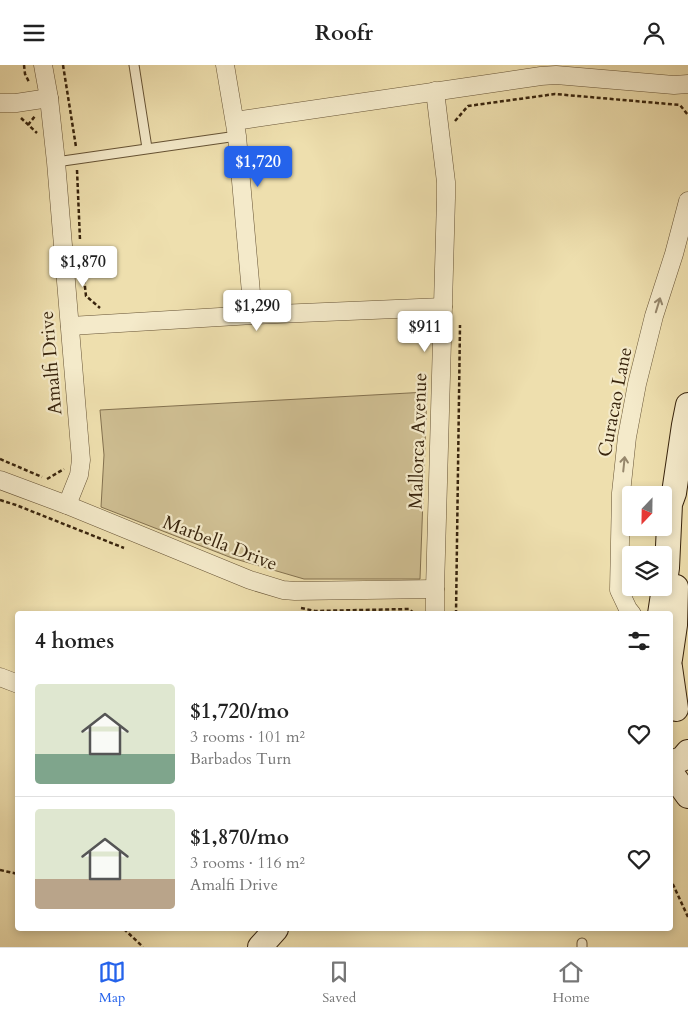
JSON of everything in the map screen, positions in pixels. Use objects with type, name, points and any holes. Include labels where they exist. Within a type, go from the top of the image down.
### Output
[{"type":"main road","points":[[660,611],[667,568],[670,504],[674,493],[688,405]]},
{"type":"main road","points":[[673,639],[675,625],[677,506],[674,493]]},
{"type":"main road","points":[[673,684],[678,712]]},
{"type":"main road","points":[[673,762],[682,759],[688,753]]},
{"type":"main road","points":[[673,775],[688,796]]},
{"type":"main road","points":[[260,947],[274,931]]},
{"type":"main road","points":[[278,947],[291,931]]},
{"type":"street","name":"Amalfi Drive","points":[[43,65],[49,98],[56,162],[81,460],[79,475],[67,505]]},
{"type":"street","points":[[226,65],[236,129],[253,315]]},
{"type":"street","points":[[236,129],[435,91],[541,76],[556,75],[683,88]]},
{"type":"street","name":"Mallorca Avenue","points":[[435,91],[446,181],[435,611]]},
{"type":"street","points":[[0,103],[16,103],[49,98]]},
{"type":"street","name":"Curacao Lane","points":[[630,611],[619,590],[621,493],[627,437],[637,383],[654,316],[674,254],[688,201]]},
{"type":"street","points":[[70,326],[253,315],[443,307]]},
{"type":"street","name":"Marbella Drive","points":[[0,480],[67,505],[243,577],[283,590],[435,589]]},
{"type":"street","points":[[0,677],[15,683]]},
{"type":"lane","points":[[134,65],[148,148]]},
{"type":"lane","points":[[56,162],[148,148],[236,129]]},
{"type":"path","points":[[62,65],[76,144],[81,247]]},
{"type":"path","points":[[454,123],[468,106],[555,94],[680,105],[688,115]]},
{"type":"path","points":[[14,119],[21,118],[38,135]]},
{"type":"path","points":[[82,256],[86,296],[103,311]]},
{"type":"path","points":[[456,611],[460,325]]},
{"type":"path","points":[[0,459],[48,479],[64,469]]},
{"type":"path","points":[[0,871],[15,874]]},
{"type":"path","points":[[673,884],[688,917]]},
{"type":"path","points":[[126,931],[143,947]]},
{"type":"shaded area","points":[[427,392],[420,579],[304,579],[232,558],[101,507],[104,455],[100,410]]}]
